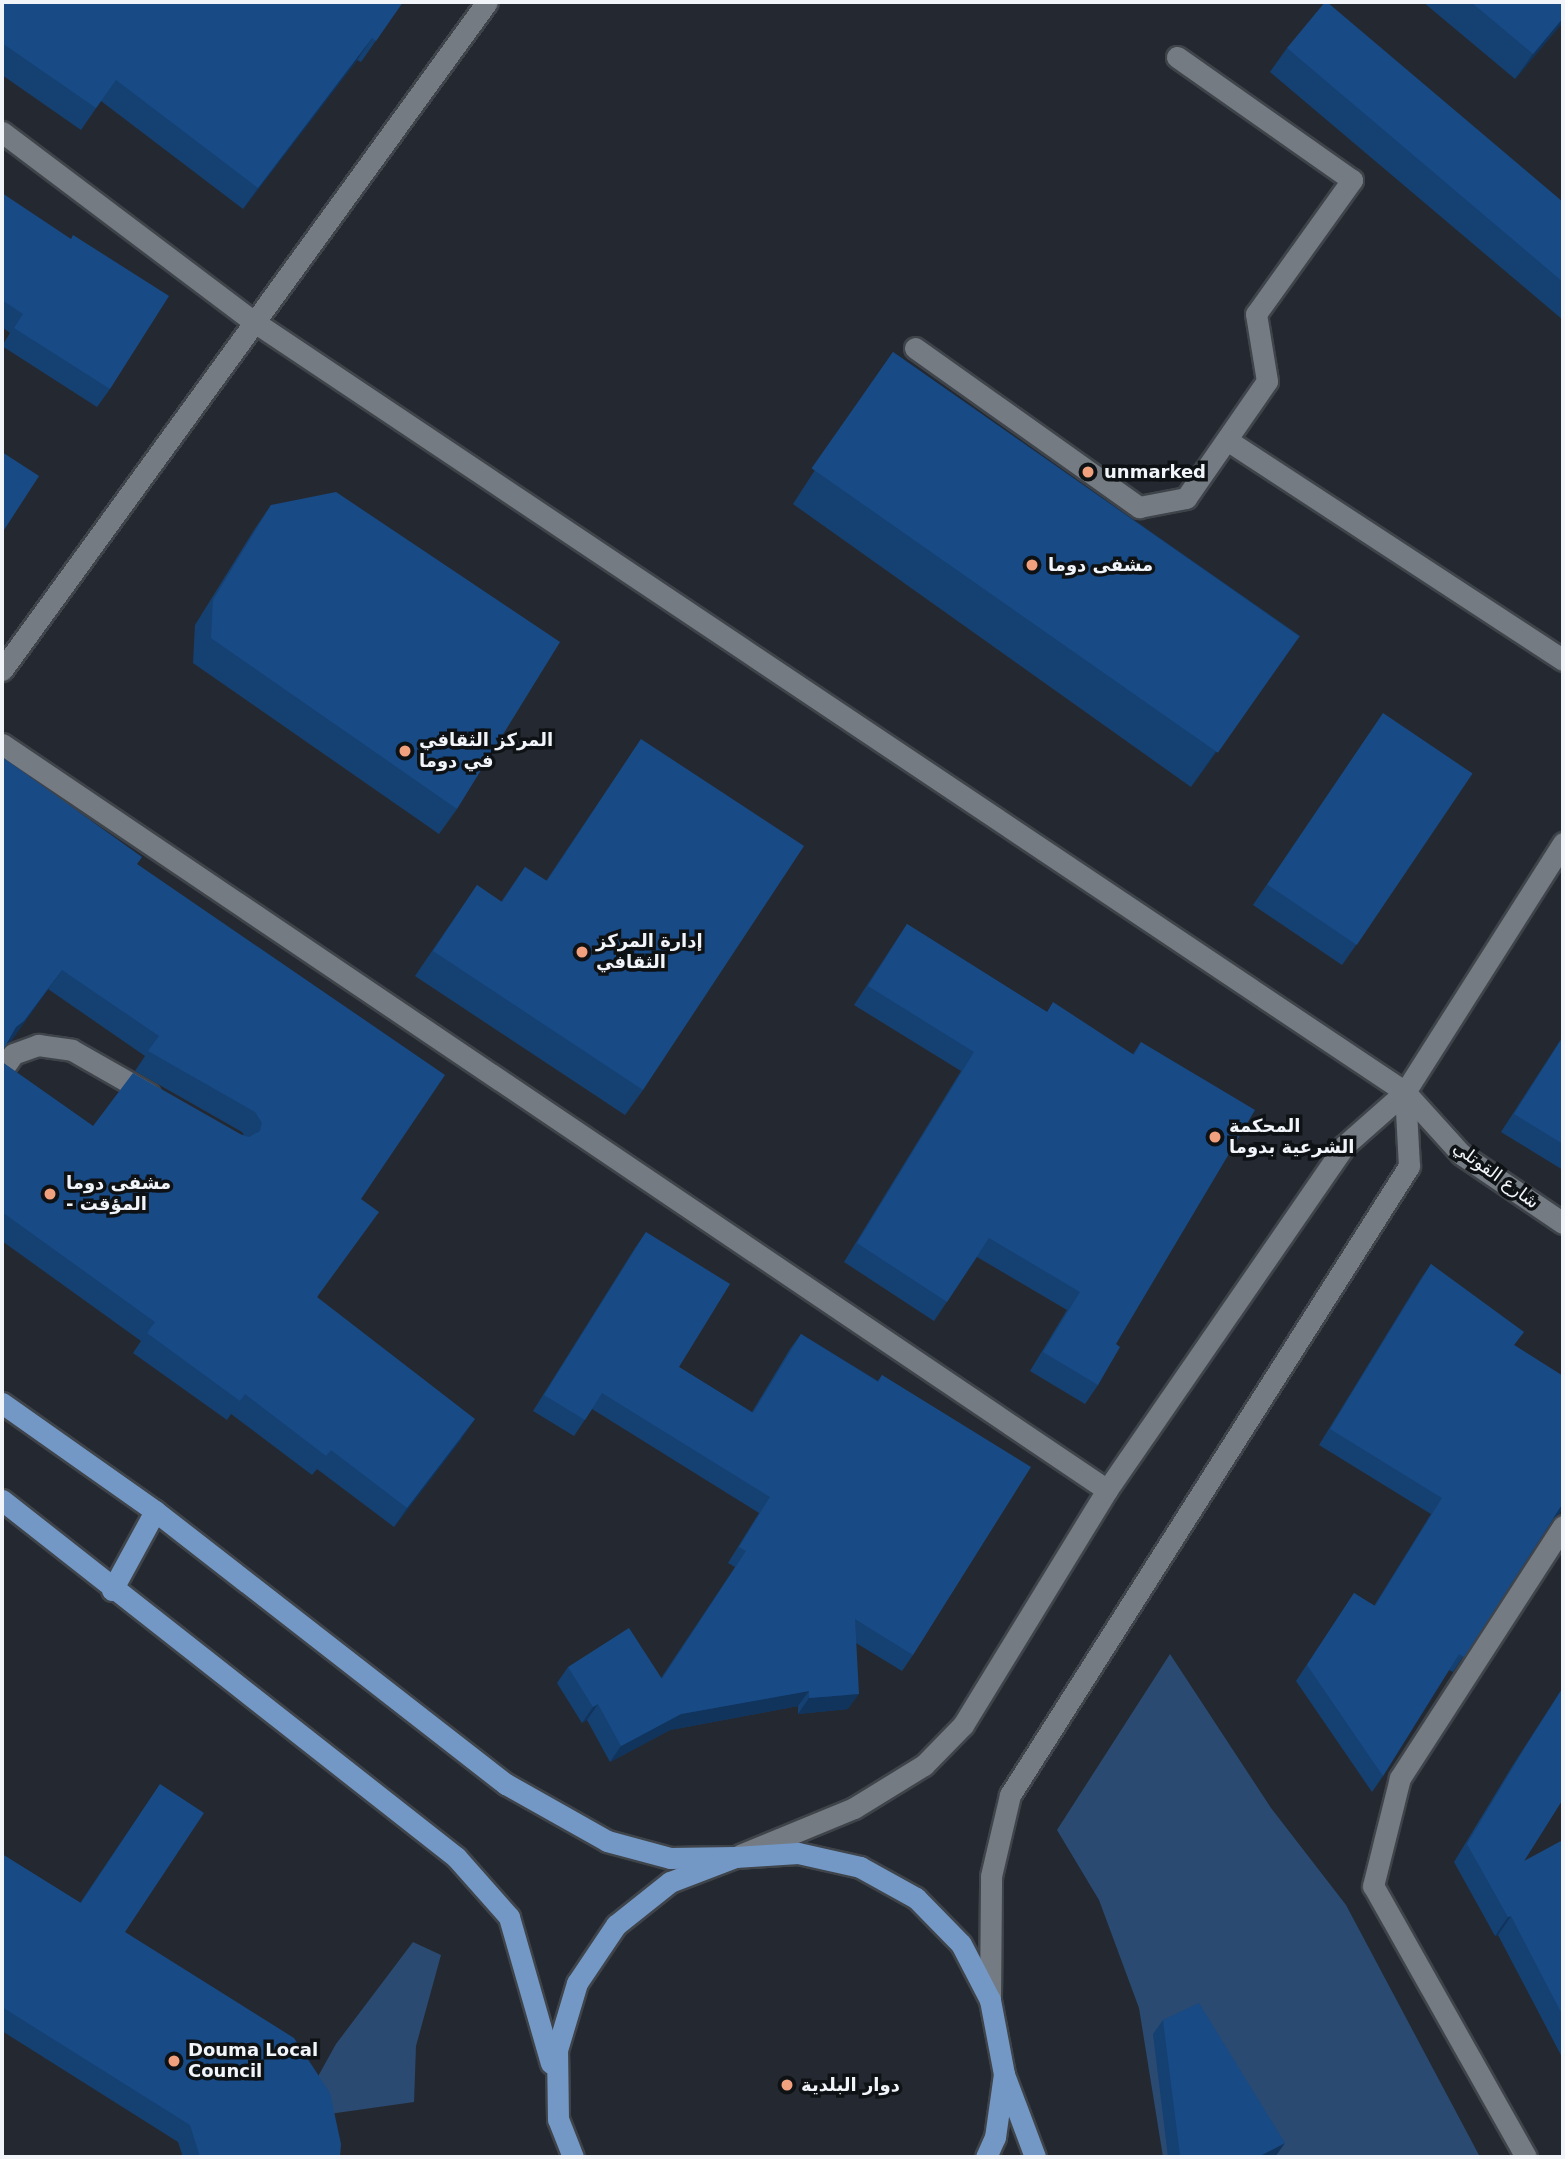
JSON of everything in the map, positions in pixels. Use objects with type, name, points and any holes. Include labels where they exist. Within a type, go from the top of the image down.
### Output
[{"type":"main road","points":[[2,1403],[155,1511],[506,1784],[607,1841],[670,1858],[798,1853],[860,1867],[916,1898],[961,1944],[990,2000],[1004,2074],[1035,2157]]},
{"type":"main road","points":[[2,1500],[112,1590],[456,1857],[509,1917],[550,2048],[558,2119],[573,2157]]},
{"type":"main road","points":[[112,1590],[155,1511]]},
{"type":"main road","points":[[558,2119],[557,2050],[577,1983],[616,1925],[670,1882],[735,1857]]},
{"type":"main road","points":[[986,2157],[995,2137],[1004,2074]]},
{"type":"street","points":[[2,670],[487,2]]},
{"type":"street","points":[[915,348],[1139,507],[1186,498],[1267,381],[1256,314],[1352,180],[1177,57]]},
{"type":"street","name":"شارع القوتلي","points":[[2,132],[253,321],[1405,1092],[1461,1154],[1563,1223]]},
{"type":"street","points":[[1227,440],[1563,660]]},
{"type":"street","points":[[2,744],[1107,1490]]},
{"type":"street","points":[[735,1857],[854,1808],[924,1765],[963,1725],[1107,1490],[1344,1146],[1405,1092],[1563,843]]},
{"type":"street","points":[[2,1070],[13,1054],[38,1045],[72,1050],[165,1103]]},
{"type":"street","points":[[990,2000],[991,1876],[1010,1795],[1409,1166],[1405,1092]]},
{"type":"street","points":[[1526,2157],[1373,1886],[1401,1778],[1563,1526]]},
{"type":"street","points":[[558,2119],[561,2157]]},
{"type":"shaded area","points":[[1170,1654],[1271,1808],[1346,1905],[1480,2157],[1163,2157],[1139,2008],[1099,1900],[1057,1830]]},
{"type":"shaded area","points":[[413,1942],[441,1955],[416,2046],[414,2102],[322,2115],[311,2089],[336,2044]]},
{"type":"building","points":[[2,2],[403,2],[376,41],[372,38],[258,188],[116,80],[96,108],[2,43]]},
{"type":"building","points":[[1325,2],[1563,202],[1563,282],[1287,48]]},
{"type":"building","points":[[1471,2],[1563,2],[1563,18],[1533,54]]},
{"type":"building","points":[[2,193],[71,239],[73,235],[169,296],[110,389],[14,328],[23,314],[2,300]]},
{"type":"building","points":[[893,352],[1299,636],[1218,753],[812,468]]},
{"type":"building","points":[[2,452],[39,476],[2,533]]},
{"type":"building","name":"المركز الثقافي في دوما","points":[[336,492],[560,642],[457,809],[211,638],[213,600],[271,505]]},
{"type":"building","points":[[1383,713],[1473,773],[1357,945],[1267,885]]},
{"type":"building","name":"إدارة المركز الثقافي","points":[[641,739],[804,846],[643,1090],[433,951],[477,885],[502,902],[525,867],[547,881]]},
{"type":"building","points":[[2,757],[142,857],[137,864],[445,1075],[361,1199],[379,1212],[317,1297],[475,1419],[407,1508],[331,1450],[326,1456],[245,1394],[240,1401],[147,1333],[155,1322],[2,1212],[2,1062],[93,1126],[133,1073],[242,1135],[249,1137],[260,1131],[262,1123],[255,1112],[148,1051],[159,1036],[62,970],[24,1021],[16,1027],[2,1052]]},
{"type":"building","points":[[907,924],[1047,1012],[1053,1002],[1134,1055],[1141,1042],[1255,1110],[1116,1344],[1120,1347],[1098,1385],[1043,1352],[1080,1292],[989,1238],[947,1302],[857,1243],[974,1052],[868,986]]},
{"type":"building","points":[[1563,1037],[1563,1144],[1514,1114]]},
{"type":"building","points":[[646,1232],[730,1284],[679,1367],[753,1413],[801,1334],[878,1382],[882,1375],[1031,1467],[913,1655],[855,1619],[859,1694],[809,1698],[809,1691],[681,1714],[621,1746],[598,1704],[593,1707],[568,1667],[629,1628],[662,1679],[746,1551],[739,1547],[770,1497],[602,1393],[585,1420],[544,1395]]},
{"type":"building","points":[[1431,1264],[1524,1332],[1514,1345],[1563,1376],[1563,1503],[1464,1657],[1459,1654],[1383,1776],[1307,1665],[1354,1593],[1375,1606],[1442,1498],[1330,1429]]},
{"type":"building","points":[[1563,1688],[1563,1799],[1524,1861],[1561,1841],[1563,1844],[1563,2016],[1511,1916],[1508,1917],[1467,1844]]},
{"type":"building","points":[[160,1784],[204,1813],[125,1932],[294,2038],[330,2093],[341,2144],[340,2157],[200,2157],[190,2125],[2,2007],[2,1854],[81,1903]]},
{"type":"building","points":[[1199,2003],[1285,2143],[1258,2157],[1180,2155],[1163,2020]]},
{"type":"place","name":"unmarked","points":[[1088,472]]},
{"type":"place","name":"مشفى دوما","points":[[1032,565]]},
{"type":"place","name":"المركز الثقافي في دوما","points":[[405,751]]},
{"type":"place","name":"إدارة المركز الثقافي","points":[[582,952]]},
{"type":"place","name":"المحكمة الشرعية بدوما","points":[[1215,1137]]},
{"type":"place","name":"مشفى دوما - المؤقت","points":[[50,1194]]},
{"type":"place","name":"Douma Local Council","points":[[174,2061]]},
{"type":"place","name":"دوار البلدية","points":[[787,2085]]}]
